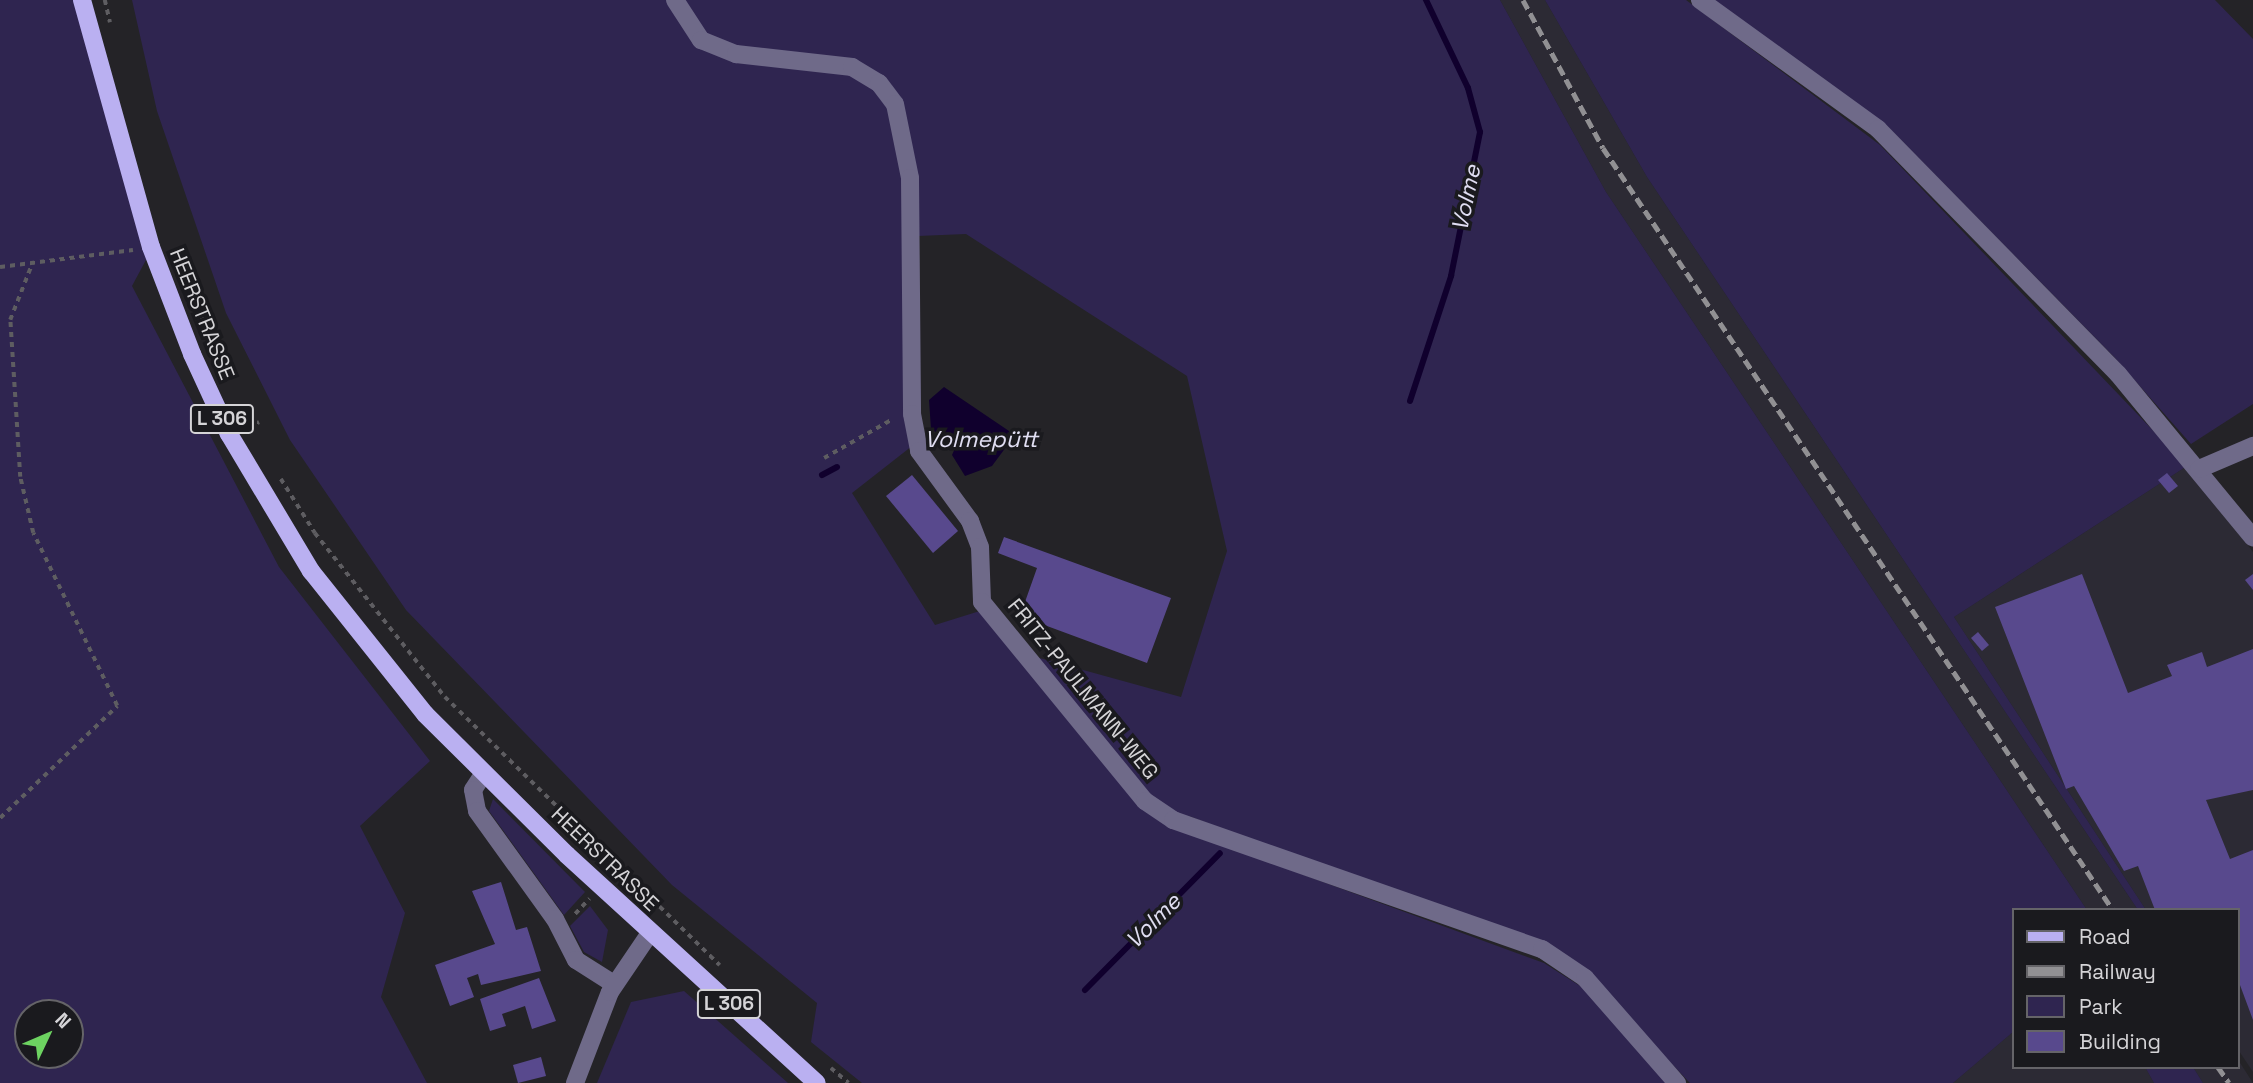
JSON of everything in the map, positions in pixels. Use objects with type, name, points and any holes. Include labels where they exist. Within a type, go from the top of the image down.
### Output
[{"type":"main road","name":"HEERSTRASSE","points":[[82,0],[150,247],[192,354],[268,503],[368,646],[484,773],[650,933]]},
{"type":"main road","name":"L 306","points":[[650,933],[817,1083]]},
{"type":"street","name":"FRITZ-PAULMANN-WEG","points":[[675,0],[701,40],[736,54],[852,67],[879,83],[895,104],[910,178],[912,414],[919,451],[970,521],[980,547],[982,602],[1145,801],[1173,820],[1542,949],[1585,978],[1677,1083]]},
{"type":"street","points":[[1700,0],[1878,129],[2182,446],[2253,538]]},
{"type":"street","points":[[2199,469],[2253,446]]},
{"type":"street","points":[[484,773],[472,790],[477,810],[555,919],[576,960],[614,984]]},
{"type":"street","name":"HEERSTRASSE","points":[[575,1083],[614,984],[650,933]]},
{"type":"path","points":[[105,0],[111,26]]},
{"type":"path","points":[[0,267],[150,247]]},
{"type":"path","points":[[0,818],[117,706],[33,533],[20,477],[10,320],[32,264]]},
{"type":"path","points":[[181,267],[226,379]]},
{"type":"path","points":[[824,458],[879,424],[912,414]]},
{"type":"path","points":[[242,417],[255,439]]},
{"type":"path","points":[[278,474],[315,533],[445,697],[726,971]]},
{"type":"path","points":[[824,1062],[849,1083]]},
{"type":"shaded area","points":[[1500,0],[1545,0],[1647,177],[2137,908],[2086,908],[1606,192]]},
{"type":"shaded area","points":[[2187,466],[2253,552],[2253,1072],[2239,1051],[2239,908],[2145,908],[1954,617]]},
{"type":"shaded area","points":[[2011,1034],[2011,1069],[2146,1069],[2154,1083],[1953,1083]]},
{"type":"shaded area","points":[[2239,1061],[2253,1083],[2203,1083],[2194,1069],[2239,1069]]},
{"type":"green space","points":[[0,0],[74,0],[147,258],[132,286],[279,567],[430,761],[360,826],[405,913],[381,997],[427,1083],[0,1083]]},
{"type":"green space","points":[[132,0],[1500,0],[1606,192],[2086,908],[2011,908],[2011,1034],[1953,1083],[1690,1083],[1580,968],[1189,816],[1241,852],[1544,963],[1588,991],[1669,1083],[862,1083],[811,1042],[817,1003],[672,885],[406,610],[290,440],[226,313],[157,111]],"holes":[[[966,234],[1187,376],[1227,551],[1181,697],[1018,652],[983,610],[935,625],[852,493],[921,439],[918,236]]]},
{"type":"green space","points":[[1545,0],[1686,0],[1880,145],[2187,466],[1954,617],[2145,908],[2137,908],[1647,177]]},
{"type":"green space","points":[[1713,0],[2215,0],[2253,39],[2253,404],[2191,444],[2114,357],[1888,127]]},
{"type":"green space","points":[[493,799],[585,892],[564,915],[489,811]]},
{"type":"green space","points":[[590,906],[608,930],[602,962],[584,952],[570,926]]},
{"type":"green space","points":[[684,991],[788,1083],[597,1083],[631,1002]]},
{"type":"green space","points":[[2146,1069],[2194,1069],[2203,1083],[2154,1083]]},
{"type":"water","name":"Volmepütt","points":[[944,387],[1009,431],[1009,443],[992,466],[965,476],[952,455],[956,446],[931,429],[929,400]]},
{"type":"building","points":[[2167,473],[2178,486],[2169,493],[2158,480]]},
{"type":"building","points":[[912,475],[958,531],[933,553],[886,496]]},
{"type":"building","points":[[1004,537],[1171,598],[1147,663],[1020,616],[1037,568],[998,553]]},
{"type":"building","points":[[2082,574],[2128,693],[2172,676],[2167,665],[2202,652],[2207,667],[2253,649],[2253,790],[2206,800],[2230,859],[2253,850],[2253,1020],[2239,982],[2239,908],[2154,908],[2138,866],[2124,871],[2074,786],[2066,789],[1995,607]]},
{"type":"building","points":[[2253,574],[2253,590],[2245,580]]},
{"type":"building","points":[[1978,632],[1989,645],[1982,651],[1971,638]]},
{"type":"building","points":[[501,882],[516,930],[527,927],[541,971],[481,985],[478,974],[467,978],[474,997],[450,1006],[435,965],[495,944],[472,891]]},
{"type":"building","points":[[539,978],[556,1021],[532,1029],[525,1006],[502,1014],[506,1026],[490,1031],[480,999]]},
{"type":"building","points":[[541,1057],[546,1076],[518,1083],[513,1065]]},
{"type":"waterway","name":"Volme","points":[[1410,401],[1451,276],[1480,132],[1468,88],[1426,0]]},
{"type":"waterway","name":"Volme","points":[[822,475],[837,467]]},
{"type":"waterway","name":"Volme","points":[[1085,990],[1220,853]]},
{"type":"railway","points":[[1523,0],[1603,148],[2112,908]]},
{"type":"railway","points":[[2219,1069],[2229,1083]]}]
